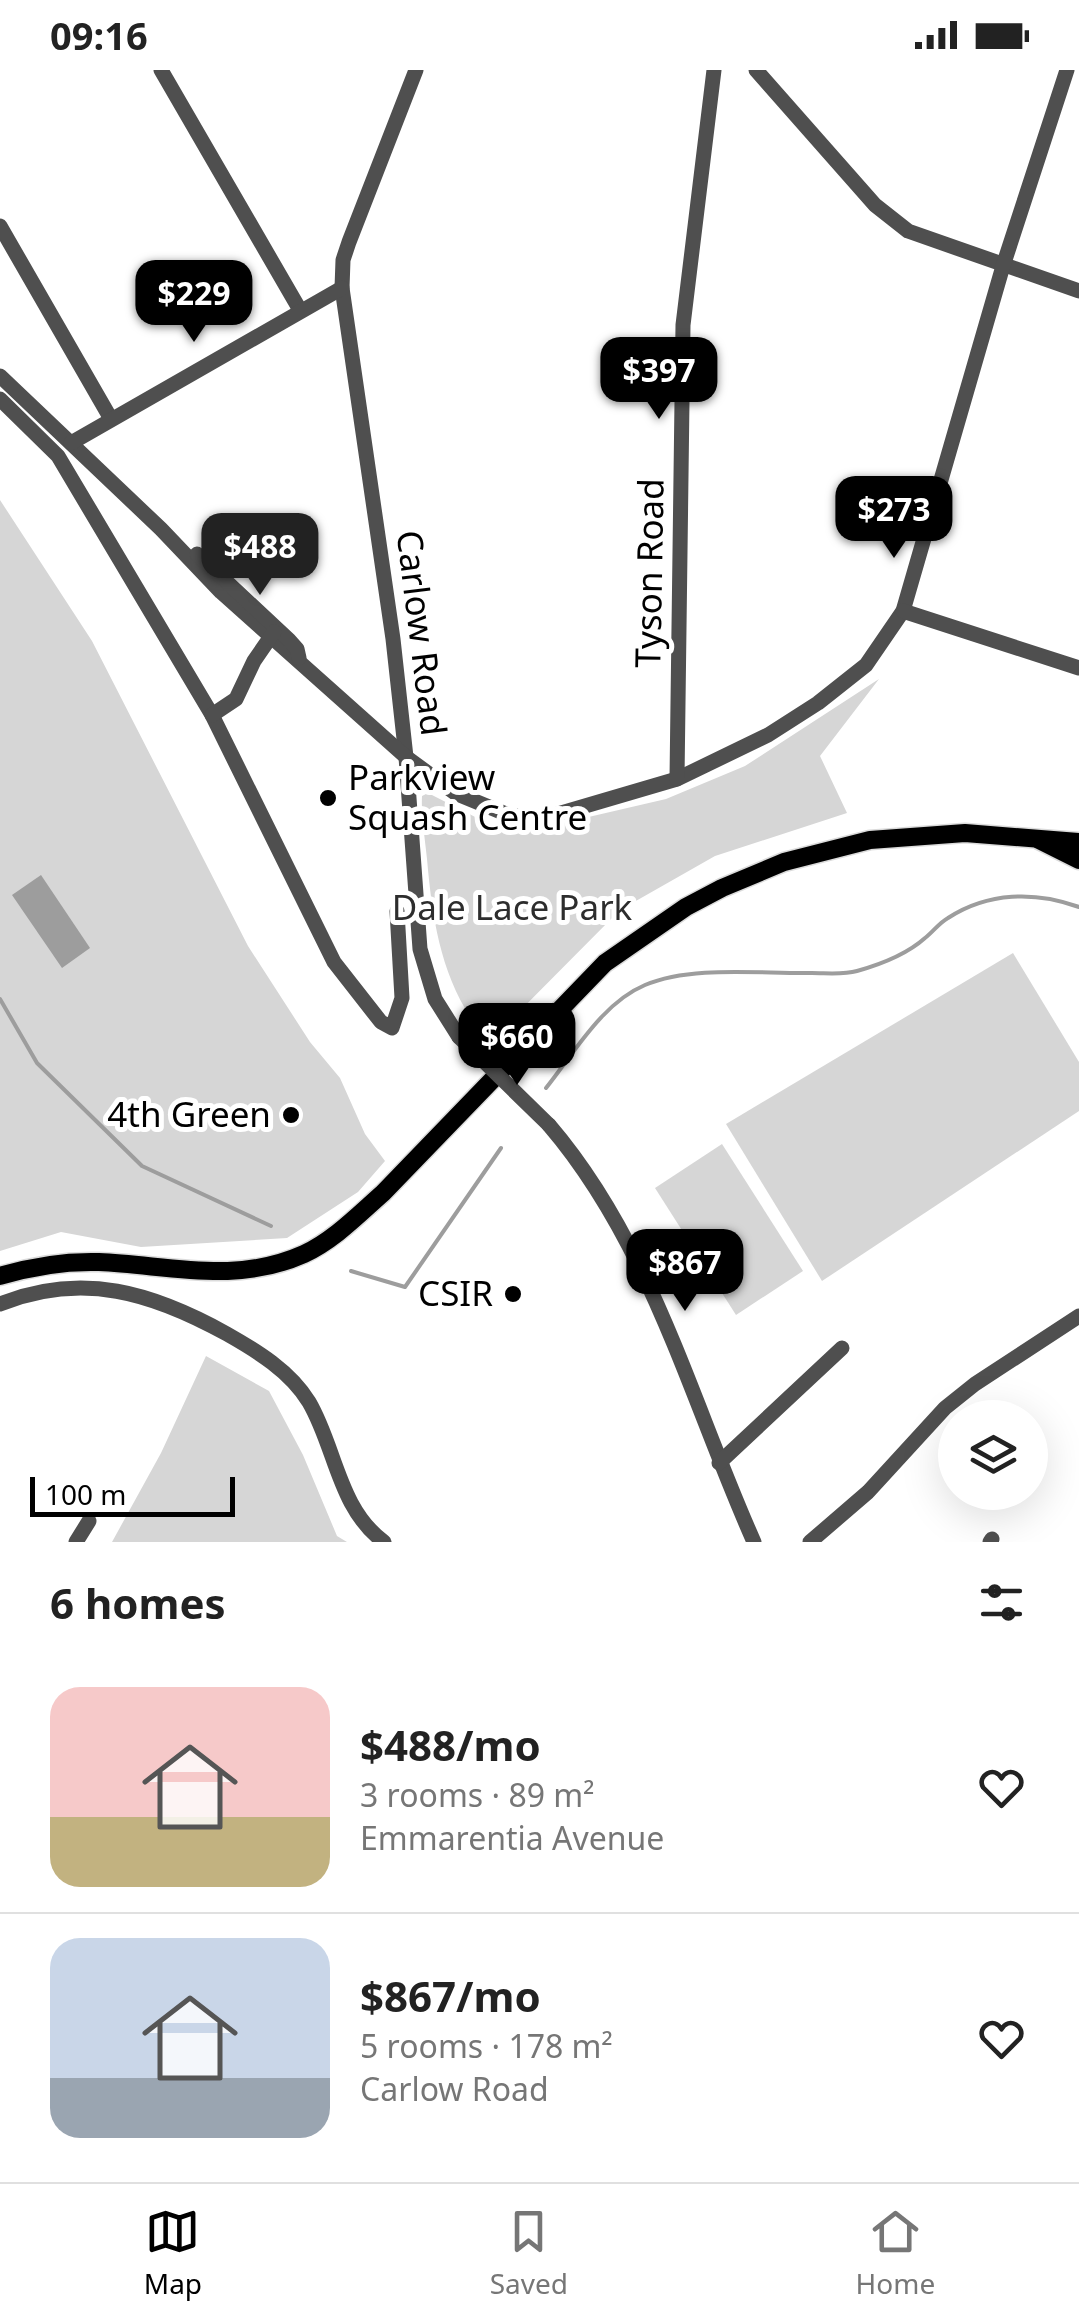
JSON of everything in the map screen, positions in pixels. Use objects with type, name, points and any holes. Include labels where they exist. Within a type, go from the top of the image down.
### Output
[{"type":"main road","points":[[0,1276],[48,1264],[83,1262],[235,1272],[302,1254],[346,1226],[383,1193],[593,974],[686,907],[784,862],[844,844],[935,833],[1079,842]]},
{"type":"main road","points":[[1034,838],[1079,860]]},
{"type":"street","points":[[162,70],[300,310]]},
{"type":"street","name":"Carlow Road","points":[[415,70],[349,242],[342,268],[342,288],[393,638],[420,949],[435,999],[458,1037],[549,1125],[593,1179],[655,1299],[754,1542]]},
{"type":"street","name":"Tyson Road","points":[[677,779],[683,325],[714,70]]},
{"type":"street","points":[[756,70],[874,205],[894,220],[924,238],[1079,291]]},
{"type":"street","points":[[0,376],[161,529],[209,581],[273,633],[406,757],[455,794],[497,813],[522,818],[550,816],[677,779],[768,735],[849,679],[875,655],[903,611],[1002,266],[1067,70]]},
{"type":"street","points":[[0,226],[111,418]]},
{"type":"street","points":[[70,443],[342,288]]},
{"type":"street","points":[[0,399],[58,456],[212,715],[334,962],[381,1022],[392,1028],[402,998],[397,911]]},
{"type":"street","points":[[903,611],[1079,668]]},
{"type":"street","points":[[212,715],[236,699],[273,633]]},
{"type":"street","points":[[0,1304],[58,1289],[120,1292],[174,1306],[248,1346],[284,1373],[308,1402],[347,1497],[368,1528],[384,1542]]},
{"type":"street","points":[[810,1542],[868,1492],[945,1408],[1079,1316]]},
{"type":"street","points":[[719,1463],[842,1348]]},
{"type":"street","points":[[76,1542],[88,1521]]},
{"type":"green space","points":[[0,500],[92,641],[248,946],[310,1042],[340,1078],[365,1134],[385,1161],[358,1192],[287,1238],[141,1247],[61,1232],[0,1251]]},
{"type":"green space","name":"Dale Lace Park","points":[[879,679],[820,756],[847,813],[715,856],[620,910],[489,1042],[461,1001],[443,956],[430,884],[422,796],[428,793],[487,823],[524,832],[666,799],[745,766]]},
{"type":"green space","points":[[1013,953],[1079,1062],[1079,1111],[822,1281],[726,1124]]},
{"type":"green space","points":[[722,1144],[803,1271],[736,1315],[655,1188]]},
{"type":"green space","points":[[206,1356],[269,1391],[303,1455],[337,1536],[347,1542],[112,1542],[161,1453]]},
{"type":"shaded area","points":[[41,875],[90,948],[62,968],[12,895]]},
{"type":"waterway","points":[[546,1088],[602,1016],[645,985],[705,973],[852,972],[902,954],[945,920],[979,903],[1029,897],[1079,907]]},
{"type":"waterway","points":[[0,999],[37,1063],[142,1166],[271,1226]]},
{"type":"waterway","points":[[351,1271],[405,1287],[501,1148]]},
{"type":"place","name":"Parkview Squash Centre","points":[[328,798]]},
{"type":"place","name":"4th Green","points":[[291,1115]]},
{"type":"place","name":"CSIR","points":[[513,1294]]}]
